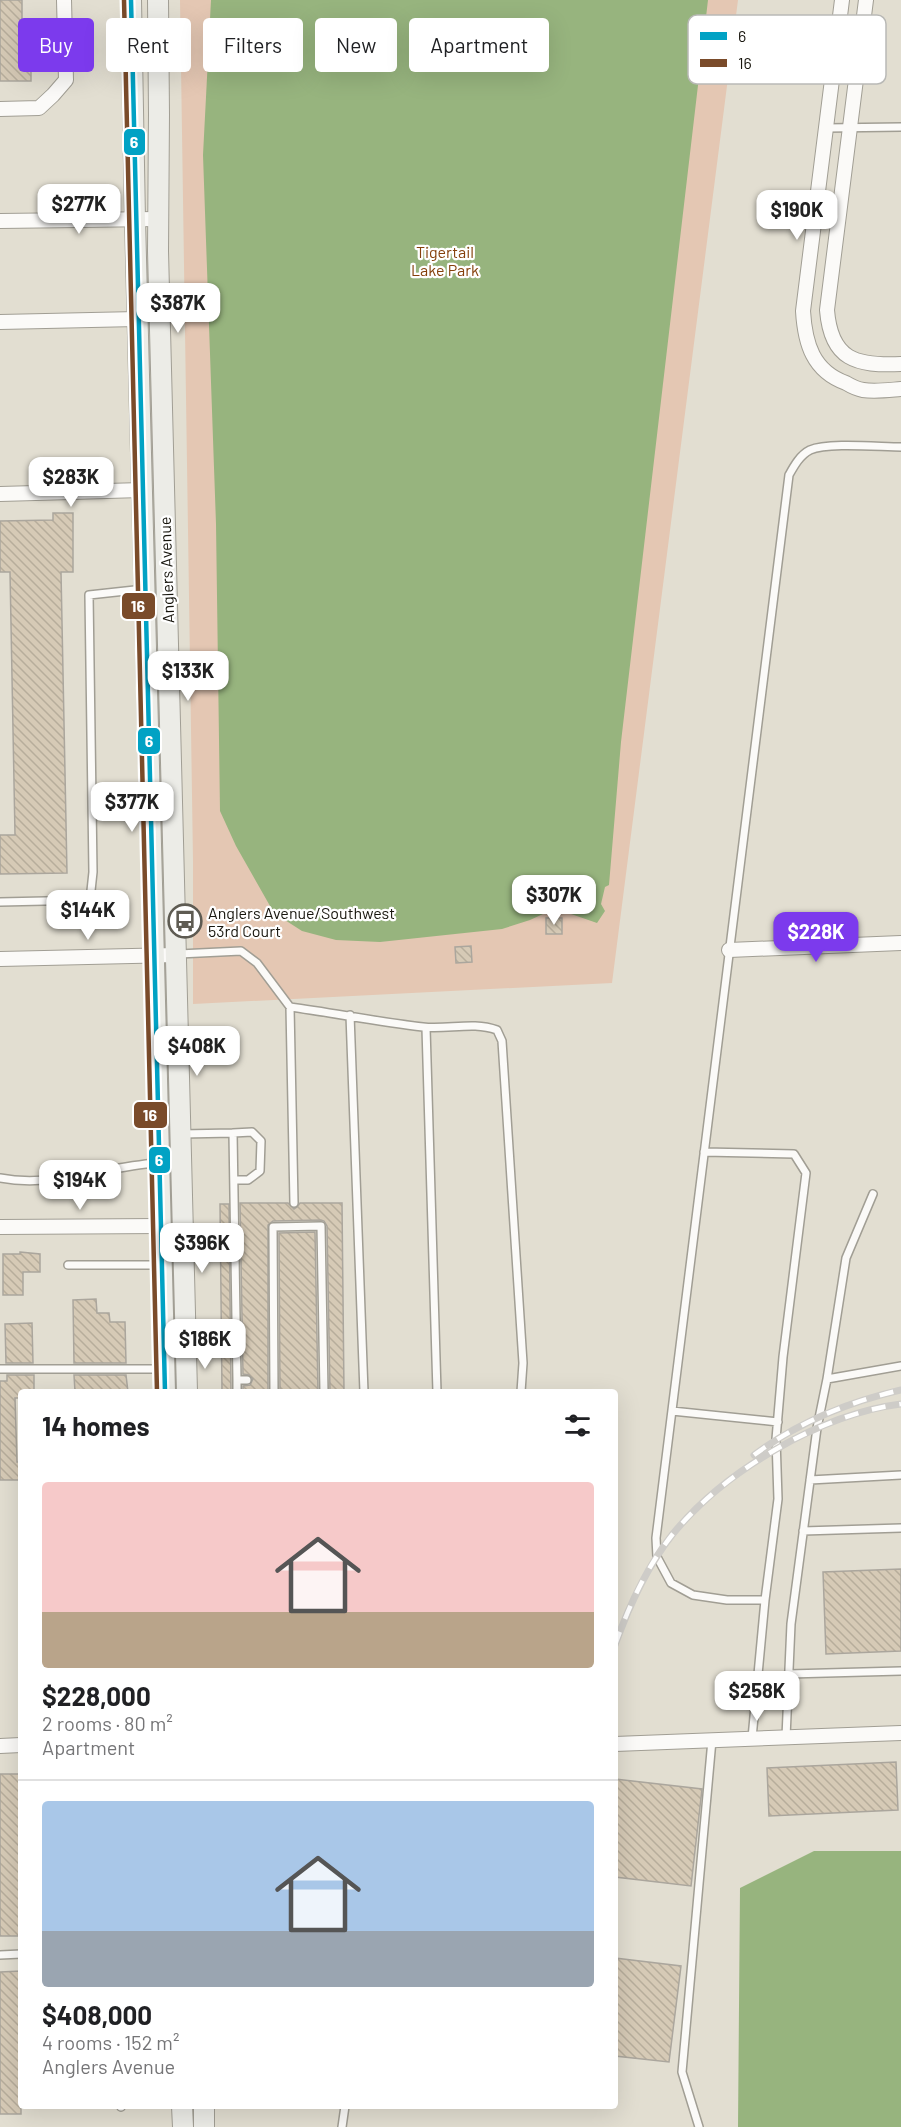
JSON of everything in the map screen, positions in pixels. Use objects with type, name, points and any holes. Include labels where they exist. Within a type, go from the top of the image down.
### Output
[{"type":"street","points":[[0,109],[39,108],[66,80],[64,0]]},
{"type":"street","name":"Anglers Avenue","points":[[131,0],[165,1389]]},
{"type":"street","name":"Anglers Avenue","points":[[158,0],[157,219],[187,1389]]},
{"type":"street","points":[[840,15],[842,0]]},
{"type":"street","points":[[864,15],[866,0]]},
{"type":"street","points":[[832,84],[803,311],[804,328],[808,345],[818,364],[833,378],[863,390],[901,389]]},
{"type":"street","points":[[856,84],[827,310],[829,331],[837,347],[852,358],[868,364],[901,364]]},
{"type":"street","points":[[0,221],[157,219]]},
{"type":"street","points":[[0,322],[137,319]]},
{"type":"street","points":[[0,494],[142,490]]},
{"type":"street","points":[[729,950],[901,944]]},
{"type":"street","points":[[0,958],[176,955]]},
{"type":"street","points":[[0,1227],[160,1226]]},
{"type":"street","points":[[618,1744],[901,1733]]},
{"type":"street","points":[[0,1746],[18,1745]]},
{"type":"street","points":[[182,2109],[183,2127]]},
{"type":"street","points":[[204,2109],[204,2127]]},
{"type":"lane","points":[[827,128],[901,127]]},
{"type":"lane","points":[[765,1600],[693,1595],[671,1583],[657,1557],[656,1538],[789,475],[798,460],[810,450],[824,447],[901,447]]},
{"type":"lane","points":[[0,902],[90,900],[93,872],[89,595],[145,589]]},
{"type":"lane","points":[[176,955],[241,951],[257,963],[290,1007],[294,1203]]},
{"type":"lane","points":[[290,1007],[426,1028],[486,1026],[497,1030],[502,1041],[523,1363],[521,1389]]},
{"type":"lane","points":[[351,1015],[364,1389]]},
{"type":"lane","points":[[426,1028],[437,1389]]},
{"type":"lane","points":[[233,1132],[237,1389]]},
{"type":"lane","points":[[180,1134],[252,1132],[261,1141],[260,1171],[248,1180],[234,1180]]},
{"type":"lane","points":[[704,1152],[794,1154],[806,1173],[783,1357],[778,1422],[778,1499],[765,1600],[752,1738]]},
{"type":"lane","points":[[0,1178],[38,1181],[131,1165],[159,1163]]},
{"type":"lane","points":[[786,1737],[791,1624],[817,1428],[846,1258],[873,1194]]},
{"type":"lane","points":[[274,1389],[273,1227],[321,1226],[324,1389]]},
{"type":"lane","points":[[68,1265],[162,1264]]},
{"type":"lane","points":[[827,1379],[901,1366]]},
{"type":"lane","points":[[0,1369],[164,1369]]},
{"type":"lane","points":[[237,1380],[247,1380]]},
{"type":"lane","points":[[672,1411],[778,1422]]},
{"type":"lane","points":[[810,1480],[901,1475]]},
{"type":"lane","points":[[803,1531],[901,1528]]},
{"type":"lane","points":[[789,1674],[901,1671]]},
{"type":"lane","points":[[699,2127],[682,2072],[712,1740]]},
{"type":"lane","points":[[0,1955],[18,1954]]},
{"type":"lane","points":[[342,2127],[345,2109]]},
{"type":"green space","name":"Tigertail Lake Park","points":[[180,0],[738,0],[736,15],[688,15],[688,84],[727,84],[612,983],[193,1004],[193,861],[181,72],[191,72],[191,18],[180,18]]},
{"type":"shaded area","name":"Tigertail Lake Park","points":[[211,0],[708,0],[706,15],[688,15],[688,84],[698,84],[621,742],[609,885],[605,887],[601,904],[605,911],[597,923],[571,914],[553,912],[502,929],[380,942],[336,940],[302,931],[274,913],[236,846],[220,811],[216,524],[203,155],[207,72],[303,72],[303,18],[210,18]]},
{"type":"shaded area","points":[[814,1851],[901,1851],[901,2127],[738,2127],[740,1888]]},
{"type":"building","points":[[0,0],[22,0],[22,18],[18,18],[18,72],[31,72],[31,81],[0,81]]},
{"type":"building","points":[[53,513],[73,513],[73,572],[61,572],[67,873],[0,874],[0,835],[15,835],[10,572],[0,572],[0,521],[53,520]]},
{"type":"building","points":[[546,918],[562,918],[562,934],[546,934]]},
{"type":"building","points":[[471,946],[472,962],[456,963],[455,947]]},
{"type":"building","points":[[240,1203],[288,1203],[294,1209],[300,1203],[342,1203],[344,1389],[330,1389],[327,1226],[321,1220],[273,1221],[268,1225],[268,1389],[243,1389],[243,1386],[250,1385],[253,1379],[243,1374]]},
{"type":"building","points":[[220,1204],[229,1204],[231,1389],[222,1389]]},
{"type":"building","points":[[315,1232],[318,1389],[280,1389],[279,1233]]},
{"type":"building","points":[[20,1252],[40,1254],[40,1272],[23,1272],[23,1295],[3,1295],[3,1254],[20,1254]]},
{"type":"building","points":[[96,1299],[97,1313],[109,1313],[110,1322],[125,1322],[126,1363],[74,1363],[73,1300]]},
{"type":"building","points":[[32,1323],[33,1363],[6,1363],[5,1324]]},
{"type":"building","points":[[7,1375],[34,1375],[34,1389],[18,1389],[18,1398],[15,1398],[18,1480],[0,1480],[0,1381],[7,1381]]},
{"type":"building","points":[[74,1375],[126,1375],[128,1389],[75,1389]]},
{"type":"building","points":[[901,1569],[901,1651],[826,1654],[823,1572]]},
{"type":"building","points":[[896,1762],[898,1810],[769,1816],[767,1768]]},
{"type":"building","points":[[0,1774],[18,1774],[18,1936],[0,1936]]},
{"type":"building","points":[[618,1779],[702,1789],[691,1886],[618,1877]]},
{"type":"building","points":[[618,1958],[681,1966],[669,2062],[618,2056]]},
{"type":"building","points":[[18,1971],[18,2109],[21,2109],[21,2114],[0,2114],[0,1972]]},
{"type":"railway","points":[[754,1455],[788,1433],[824,1415],[901,1390]]},
{"type":"railway","points":[[618,1637],[639,1588],[654,1561],[672,1535],[718,1489],[775,1450],[806,1433],[870,1410],[901,1404]]},
{"type":"transit line","name":"16","points":[[124,0],[157,1389]]},
{"type":"transit line","name":"6","points":[[131,0],[165,1389]]},
{"type":"place","name":"Anglers Avenue/Southwest 53rd Court","points":[[185,921]]}]
